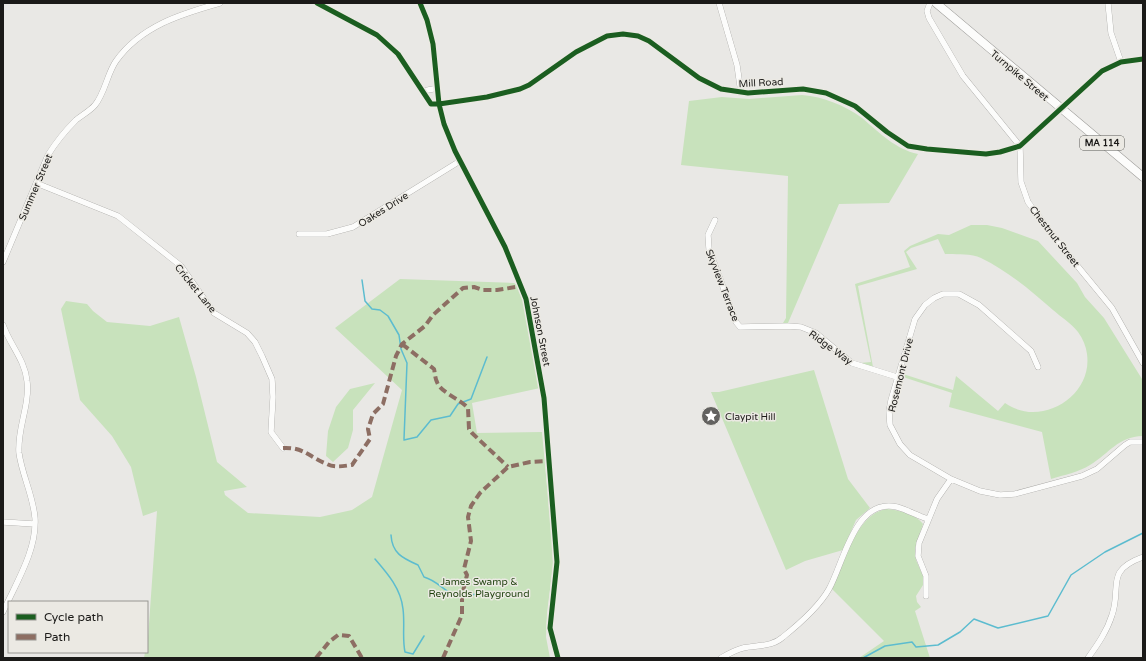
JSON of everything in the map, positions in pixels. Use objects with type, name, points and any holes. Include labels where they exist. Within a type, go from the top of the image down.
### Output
[{"type":"highway","name":"Turnpike Street","points":[[936,3],[1143,177]]},
{"type":"street","name":"Summer Street","points":[[4,258],[55,142],[96,104],[116,61],[144,33],[157,25],[176,16],[220,3]]},
{"type":"street","points":[[317,3],[377,35],[398,54],[431,104],[440,104]]},
{"type":"street","name":"Johnson Street","points":[[420,3],[427,20],[433,44],[440,104],[444,124],[460,161],[516,270],[526,299],[537,351],[544,398],[556,537],[557,562],[550,628],[558,658]]},
{"type":"street","points":[[719,3],[737,65],[741,93]]},
{"type":"street","points":[[930,3],[927,11],[929,18],[963,76],[1020,146]]},
{"type":"street","points":[[1108,3],[1111,33],[1121,62],[1143,59]]},
{"type":"street","name":"Mill Road","points":[[440,104],[506,93],[520,89],[576,52],[607,36],[623,34],[638,36],[649,41],[708,84],[721,90],[741,93],[803,88],[826,93],[855,106],[902,143],[920,148],[986,154],[1000,152],[1020,146],[1096,76],[1121,62]]},
{"type":"street","points":[[423,91],[438,88]]},
{"type":"street","name":"Chestnut Street","points":[[1020,146],[1020,182],[1028,202],[1061,246],[1112,308],[1143,363]]},
{"type":"street","name":"Oakes Drive","points":[[299,234],[327,234],[353,227],[460,161]]},
{"type":"street","name":"Cricket Lane","points":[[36,183],[118,216],[181,266],[214,313],[247,334],[255,342],[268,367],[272,379],[273,397],[271,432],[283,448]]},
{"type":"street","name":"Skyview Terrace","points":[[715,220],[708,235],[709,248],[736,322],[740,327]]},
{"type":"street","name":"Rosemont Drive","points":[[1038,367],[1031,351],[979,305],[959,294],[948,293],[934,298],[924,306],[912,328],[897,377],[889,411],[892,430],[910,455],[951,479],[980,491],[1000,495],[1014,494],[1090,473],[1130,442],[1143,442]]},
{"type":"street","points":[[3,325],[20,357],[27,381],[27,400],[20,429],[19,452],[32,500],[34,524],[26,562],[8,601]]},
{"type":"street","name":"Ridge Way","points":[[740,327],[802,327],[816,333],[852,363],[897,377]]},
{"type":"street","points":[[926,596],[926,576],[918,556],[918,549],[922,533],[937,499],[951,479]]},
{"type":"street","points":[[721,658],[741,648],[772,644],[784,637],[823,597],[833,580],[854,531],[869,514],[882,508],[897,507],[928,520]]},
{"type":"street","points":[[3,522],[34,524]]},
{"type":"street","points":[[1088,658],[1103,635],[1112,616],[1115,605],[1114,588],[1120,572],[1128,564],[1143,557]]},
{"type":"street","points":[[3,612],[8,601]]},
{"type":"green space","points":[[802,95],[834,102],[848,109],[895,144],[910,152],[918,154],[889,203],[839,204],[788,323],[783,323],[786,318],[788,176],[681,165],[689,101],[722,97],[749,99]]},
{"type":"green space","points":[[971,225],[987,225],[1002,228],[1038,241],[1077,283],[1085,297],[1104,318],[1142,379],[1143,436],[1134,437],[1120,442],[1086,467],[1051,479],[1042,432],[949,407],[952,393],[903,377],[903,374],[953,390],[956,376],[998,411],[1005,403],[1019,410],[1033,412],[1048,410],[1061,404],[1073,395],[1082,383],[1087,369],[1086,348],[1078,332],[1069,323],[1019,282],[991,263],[973,255],[945,254],[938,239],[911,248],[906,252],[917,269],[858,286],[873,367],[860,363],[871,362],[855,284],[910,267],[904,251],[910,246],[938,234],[949,235]]},
{"type":"green space","name":"James Swamp & Reynolds Playground","points":[[400,279],[514,283],[521,288],[540,388],[472,403],[477,433],[542,432],[553,566],[547,613],[546,637],[550,658],[144,658],[145,653],[148,653],[157,511],[143,516],[131,467],[112,436],[80,400],[61,309],[66,301],[87,304],[107,322],[150,326],[179,317],[196,377],[217,462],[247,487],[224,491],[225,495],[248,513],[320,517],[352,510],[372,497],[402,390],[335,328]]},
{"type":"green space","points":[[814,370],[848,479],[870,508],[856,520],[843,550],[805,561],[786,570],[711,392],[719,392]]},
{"type":"green space","points":[[375,383],[353,410],[353,430],[348,448],[333,462],[326,456],[328,431],[336,407],[350,389]]},
{"type":"green space","points":[[887,509],[911,515],[923,524],[915,548],[916,560],[924,578],[923,585],[916,596],[917,602],[921,607],[915,611],[930,658],[859,658],[884,641],[832,589],[846,554],[859,530],[867,520],[876,513]]},
{"type":"waterway","points":[[362,280],[365,301],[372,309],[380,310],[388,316],[399,335],[401,349],[407,363],[404,439]]},
{"type":"waterway","points":[[404,440],[417,437],[431,420],[450,416],[458,404],[471,399],[487,357]]},
{"type":"waterway","points":[[863,658],[885,646],[912,642],[916,647],[938,645],[960,632],[974,619],[998,628],[1048,616],[1071,575],[1105,552],[1143,533]]},
{"type":"waterway","points":[[391,535],[393,546],[396,551],[407,560],[418,565],[424,577],[455,596],[464,597],[476,594]]},
{"type":"waterway","points":[[375,559],[389,576],[400,595],[404,615],[405,652],[413,654],[424,636]]},
{"type":"marked path","points":[[283,448],[296,449],[333,466],[352,465],[370,439],[368,429],[373,414],[383,404],[396,356],[402,344],[425,326],[433,315],[463,288],[474,287],[483,290],[497,290],[522,286]]},
{"type":"marked path","points":[[402,344],[434,369],[436,380],[442,389],[468,408],[469,429],[508,467]]},
{"type":"marked path","points":[[443,658],[462,615],[462,595],[467,575],[464,569],[471,541],[468,517],[471,506],[480,493],[508,467],[530,462],[549,461]]},
{"type":"marked path","points":[[316,658],[329,642],[338,635],[349,636],[362,658]]},
{"type":"cycle path","points":[[317,3],[377,35],[398,54],[431,104],[487,97],[520,89],[529,85],[576,52],[607,36],[623,34],[638,36],[649,41],[699,78],[721,89],[748,93],[803,89],[826,93],[855,106],[887,132],[908,146],[986,154],[1000,152],[1020,146],[1102,71],[1121,62],[1143,59]]},
{"type":"cycle path","points":[[420,3],[427,20],[433,44],[439,104],[444,124],[455,151],[505,247],[526,299],[544,398],[557,562],[550,628],[558,658]]},
{"type":"place","name":"Claypit Hill","points":[[711,416]]}]
